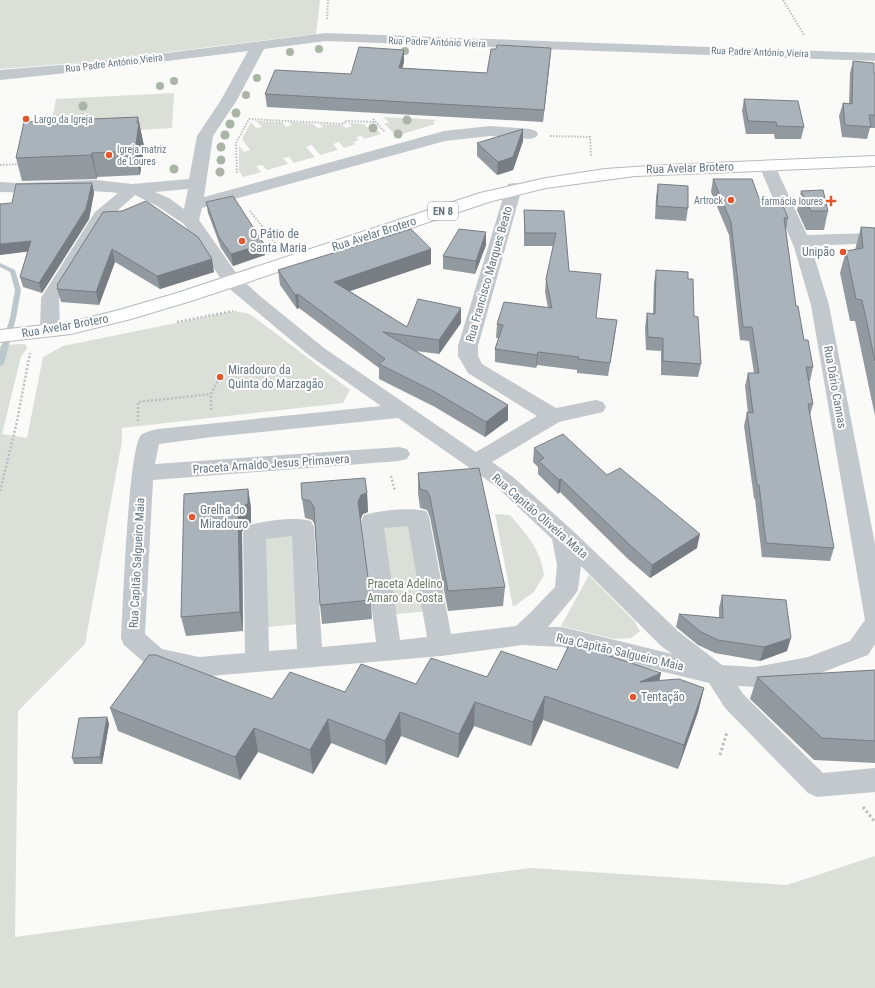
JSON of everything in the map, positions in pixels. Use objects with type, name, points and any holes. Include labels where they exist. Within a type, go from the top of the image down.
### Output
[{"type":"main road","name":"Rua Avelar Brotero","points":[[0,336],[71,328],[124,315],[184,297],[514,188],[568,177],[639,170],[875,161]]},
{"type":"street","name":"Rua Padre António Vieira","points":[[0,75],[95,66],[326,37],[875,57]]},
{"type":"street","points":[[192,212],[205,136],[229,100],[258,46]]},
{"type":"street","points":[[132,188],[163,202],[192,212],[390,150],[444,136],[490,131],[530,134]]},
{"type":"street","name":"Rua Dário Cannas","points":[[769,165],[768,168],[801,241],[820,306],[868,528],[875,617]]},
{"type":"street","points":[[0,187],[96,186],[132,188],[197,183]]},
{"type":"street","points":[[37,332],[50,298],[101,216],[132,188]]},
{"type":"street","name":"Rua Francisco Marques Beato","points":[[514,188],[468,346],[468,356],[474,368],[553,416]]},
{"type":"street","name":"Rua Capitão Oliveira Mata","points":[[192,212],[232,281],[317,352],[505,482],[604,573],[670,639],[717,675],[734,701],[817,785],[875,780]]},
{"type":"street","points":[[801,241],[875,238]]},
{"type":"street","points":[[476,462],[553,416],[596,408]]},
{"type":"street","points":[[149,440],[158,436],[401,411]]},
{"type":"street","name":"Rua Capitão Salgueiro Maia","points":[[149,440],[142,473],[133,638],[155,657],[200,667],[441,646],[522,635],[562,637],[717,675]]},
{"type":"street","name":"Praceta Arnaldo Jesus Primavera","points":[[142,473],[400,454]]},
{"type":"street","points":[[389,651],[372,521],[418,517],[441,646]]},
{"type":"street","points":[[257,661],[254,532],[303,527],[310,657]]},
{"type":"street","points":[[522,635],[539,620],[566,590],[569,565],[563,535]]},
{"type":"street","points":[[717,675],[755,677],[810,667],[859,648],[875,624]]},
{"type":"path","points":[[783,0],[799,25],[813,54]]},
{"type":"path","points":[[239,176],[237,172],[236,143],[249,119],[344,124],[345,121],[376,122]]},
{"type":"path","points":[[380,135],[387,133]]},
{"type":"path","points":[[550,136],[590,136],[591,160]]},
{"type":"path","points":[[0,165],[26,163]]},
{"type":"path","points":[[254,216],[278,246]]},
{"type":"path","points":[[177,322],[235,311]]},
{"type":"path","points":[[0,491],[16,426],[28,356],[37,332]]},
{"type":"path","points":[[28,356],[35,354]]},
{"type":"path","points":[[212,430],[210,394],[220,377]]},
{"type":"path","points":[[149,440],[139,426],[138,402],[210,394]]},
{"type":"path","points":[[720,755],[728,729]]},
{"type":"green space","points":[[0,0],[320,0],[316,34],[88,62],[0,69]]},
{"type":"green space","points":[[174,93],[172,128],[49,135],[56,99]]},
{"type":"green space","points":[[383,117],[402,118],[408,122],[411,121],[408,118],[438,120],[433,121],[435,124],[402,134],[399,131],[394,133],[384,124],[389,122]]},
{"type":"green space","points":[[256,121],[282,122],[286,127],[292,125],[289,122],[313,124],[318,128],[323,127],[320,124],[342,125],[346,128],[352,126],[348,123],[364,124],[370,130],[376,129],[381,134],[364,139],[362,136],[356,137],[359,140],[353,142],[356,144],[344,148],[339,142],[333,144],[338,150],[320,155],[312,145],[306,147],[315,157],[294,163],[289,157],[283,158],[288,164],[267,170],[262,165],[256,166],[261,172],[243,177],[239,171],[239,146],[244,152],[250,150],[242,139],[251,122],[256,128],[262,127]]},
{"type":"green space","points":[[235,311],[250,314],[350,390],[343,403],[122,428],[122,441],[85,644],[18,711],[15,937],[531,868],[787,885],[875,856],[875,988],[0,988],[0,345],[25,344],[27,348],[21,357],[2,434],[27,438],[43,357],[63,346]]},
{"type":"green space","points":[[495,514],[510,515],[522,529],[536,549],[544,575],[534,592],[513,607]]},
{"type":"green space","name":"Praceta Adelino Amaro da Costa","points":[[416,520],[430,611],[386,615],[376,524]]},
{"type":"green space","points":[[298,530],[306,623],[260,628],[256,534]]},
{"type":"green space","points":[[589,575],[635,622],[640,631],[631,638],[614,639],[561,626]]},
{"type":"building","points":[[497,45],[551,48],[544,110],[265,94],[275,70],[351,74],[359,47],[404,50],[399,68],[487,73],[491,49],[496,49]]},
{"type":"building","points":[[853,61],[874,63],[875,115],[869,115],[871,127],[845,125],[843,103],[852,104]]},
{"type":"building","points":[[744,99],[798,101],[804,127],[777,126],[776,122],[748,121]]},
{"type":"building","points":[[138,117],[137,123],[139,123],[135,151],[92,153],[91,155],[16,158],[24,122]]},
{"type":"building","points":[[523,129],[513,157],[498,162],[477,143]]},
{"type":"building","points":[[713,179],[752,179],[760,201],[780,199],[788,218],[784,218],[796,306],[798,306],[804,340],[808,340],[813,367],[806,367],[813,404],[808,404],[834,548],[766,543],[759,485],[757,485],[747,412],[753,413],[748,373],[759,373],[752,327],[743,327],[731,222]]},
{"type":"building","points":[[92,183],[86,209],[39,283],[20,277],[31,241],[0,244],[0,204],[12,203],[16,184]]},
{"type":"building","points":[[658,184],[688,186],[688,208],[657,206]]},
{"type":"building","points":[[823,190],[828,211],[811,211],[801,191]]},
{"type":"building","points":[[233,196],[264,244],[231,254],[219,237],[206,202]]},
{"type":"building","points":[[146,201],[198,237],[212,259],[157,276],[112,249],[96,292],[57,289],[57,285],[103,212],[122,211]]},
{"type":"building","points":[[524,210],[564,211],[569,271],[601,274],[596,318],[617,320],[610,363],[578,359],[579,357],[538,352],[537,355],[495,349],[503,325],[497,324],[504,302],[552,308],[546,279],[556,233],[525,233]]},
{"type":"building","points":[[861,227],[875,228],[875,361],[862,300],[856,299],[846,251],[863,248]]},
{"type":"building","points":[[411,229],[431,249],[334,282],[407,327],[418,299],[461,308],[439,340],[383,332],[508,405],[486,422],[435,392],[379,364],[385,359],[298,294],[295,295],[278,270]]},
{"type":"building","points":[[459,229],[486,232],[476,261],[443,256]]},
{"type":"building","points":[[656,270],[688,272],[688,279],[693,279],[694,316],[698,317],[701,364],[663,361],[663,338],[648,337],[647,313],[655,314]]},
{"type":"building","points":[[563,434],[607,475],[620,468],[700,534],[652,565],[561,479],[559,480],[539,461],[544,458],[534,448]]},
{"type":"building","points":[[479,468],[505,587],[448,591],[430,497],[427,491],[420,489],[418,473]]},
{"type":"building","points":[[365,478],[367,493],[361,495],[358,502],[371,600],[320,605],[314,507],[310,501],[302,499],[301,483]]},
{"type":"building","points":[[248,489],[248,504],[242,506],[238,512],[240,612],[181,617],[184,494]]},
{"type":"building","points":[[722,595],[786,600],[791,638],[764,647],[718,640],[701,632],[679,614],[723,618]]},
{"type":"building","points":[[570,643],[661,673],[640,682],[679,679],[704,688],[684,745],[545,696],[533,722],[475,702],[459,734],[400,712],[385,741],[328,719],[310,750],[254,728],[235,757],[110,708],[149,655],[156,655],[272,699],[290,672],[345,692],[361,664],[416,684],[431,658],[487,677],[501,651],[557,670]]},
{"type":"building","points":[[875,670],[875,741],[822,738],[757,677]]},
{"type":"building","points":[[107,717],[100,757],[72,758],[79,718]]},
{"type":"waterway","points":[[0,265],[13,271],[18,290],[13,318],[0,364]]},
{"type":"place","name":"Largo da Igreja","points":[[26,119]]},
{"type":"place","name":"Igreja matriz de Loures","points":[[109,155]]},
{"type":"place","name":"Artrock","points":[[731,200]]},
{"type":"place","name":"farmácia loures","points":[[831,201]]},
{"type":"place","name":"O Pátio de Santa Maria","points":[[242,241]]},
{"type":"place","name":"Unipão","points":[[843,252]]},
{"type":"place","name":"Miradouro da Quinta do Marzagão","points":[[220,377]]},
{"type":"place","name":"Grelha do Miradouro","points":[[192,517]]},
{"type":"place","name":"Tentação","points":[[633,697]]}]
